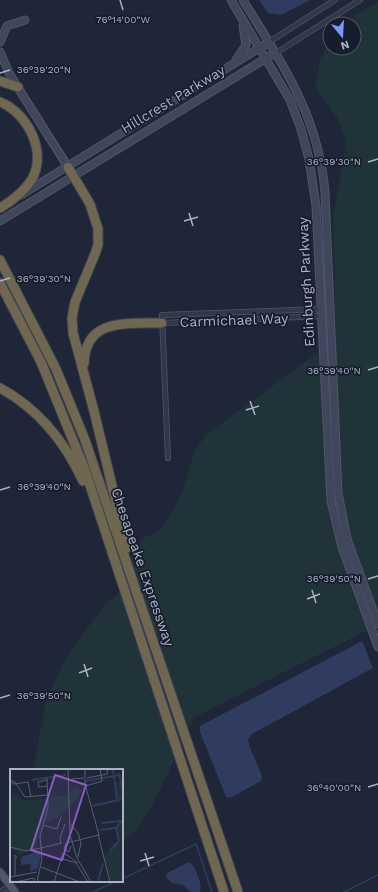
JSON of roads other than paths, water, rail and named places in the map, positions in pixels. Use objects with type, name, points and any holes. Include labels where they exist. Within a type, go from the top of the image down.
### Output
[{"type":"highway","points":[[0,81],[18,87]]},
{"type":"highway","points":[[0,102],[6,104],[23,119],[37,149],[37,161],[32,179],[14,199]]},
{"type":"highway","points":[[68,167],[90,204],[96,221],[98,233],[95,254],[75,302],[72,318],[73,333],[142,608]]},
{"type":"highway","name":"Hillcrest Parkway","points":[[0,208],[14,199]]},
{"type":"highway","name":"Chesapeake Expressway","points":[[0,260],[38,333],[73,408],[238,892]]},
{"type":"highway","name":"Chesapeake Expressway","points":[[0,284],[25,329],[57,399],[85,470],[224,892]]},
{"type":"highway","points":[[84,373],[84,355],[93,335],[99,331],[118,324],[162,319]]},
{"type":"highway","points":[[0,388],[22,402],[37,415],[53,431],[68,452],[84,483],[113,556]]},
{"type":"main road","points":[[0,872],[12,889]]},
{"type":"street","name":"Edinburgh Parkway","points":[[231,0],[242,20],[267,58],[296,114],[309,159],[315,198],[328,476],[332,509],[342,547],[378,647]]},
{"type":"street","name":"Edinburgh Parkway","points":[[243,0],[276,53],[302,101],[313,130],[320,157],[325,192],[329,312],[339,501],[350,547],[378,624]]},
{"type":"street","name":"Hillcrest Parkway","points":[[14,199],[260,48],[335,0]]},
{"type":"street","name":"Hillcrest Parkway","points":[[0,222],[360,0]]},
{"type":"street","points":[[0,42],[7,26],[25,20]]},
{"type":"street","points":[[226,69],[241,56],[246,45],[246,36],[242,20]]},
{"type":"street","points":[[0,52],[6,68],[68,167]]},
{"type":"street","name":"Carmichael Way","points":[[162,319],[329,312]]},
{"type":"street","name":"Carmichael Way","points":[[162,319],[321,313]]},
{"type":"street","points":[[162,319],[168,458]]},
{"type":"street","points":[[0,892],[12,889]]},
{"type":"water","points":[[259,0],[310,0],[281,15],[268,13]]},
{"type":"water","points":[[362,641],[373,668],[252,734],[248,739],[249,745],[262,776],[261,781],[230,798],[226,797],[200,732],[200,726]]},
{"type":"water","points":[[187,863],[191,863],[197,873],[201,886],[200,892],[191,892],[183,885],[172,883],[166,877],[167,873]]},
{"type":"waterway","points":[[123,879],[196,844],[212,892]]},
{"type":"waterway","points":[[344,892],[378,875]]},
{"type":"waterway","points":[[93,892],[115,882]]}]
